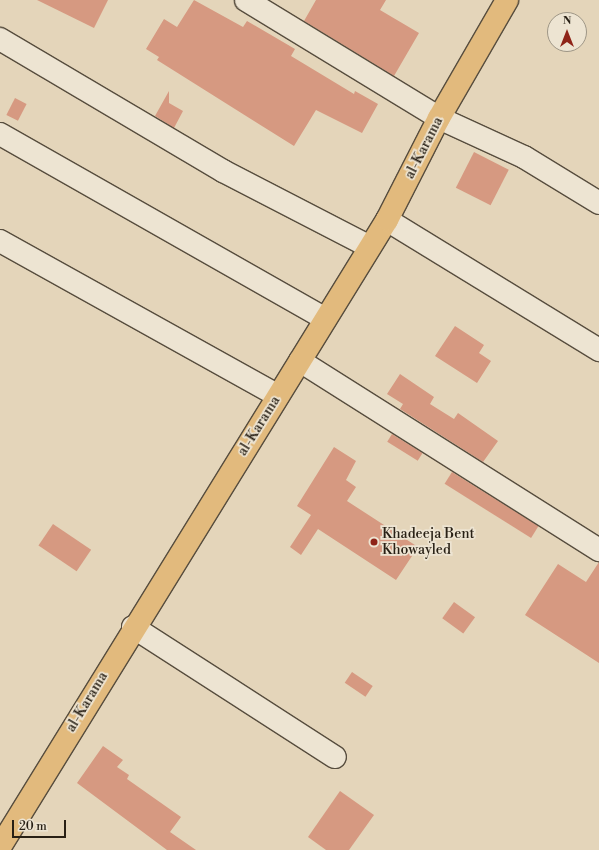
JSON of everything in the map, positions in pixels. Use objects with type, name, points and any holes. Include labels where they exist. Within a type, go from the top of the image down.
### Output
[{"type":"main road","name":"al-Karama","points":[[2,838],[387,220],[439,118],[507,0]]},
{"type":"lane","points":[[246,0],[439,118],[524,157],[599,203]]},
{"type":"lane","points":[[0,39],[223,171],[370,247]]},
{"type":"lane","points":[[0,134],[325,319]]},
{"type":"lane","points":[[387,220],[599,350]]},
{"type":"lane","points":[[0,241],[278,396]]},
{"type":"lane","points":[[300,361],[599,550]]},
{"type":"lane","points":[[133,627],[335,757]]},
{"type":"building","points":[[37,0],[108,0],[94,28]]},
{"type":"building","points":[[194,0],[243,27],[247,21],[295,49],[291,56],[354,94],[355,91],[378,104],[362,133],[316,110],[294,146],[157,60],[159,57],[146,49],[164,19],[177,27]]},
{"type":"building","points":[[316,0],[386,0],[380,10],[419,33],[394,76],[304,21]]},
{"type":"building","points":[[169,91],[169,103],[183,111],[174,128],[155,116]]},
{"type":"building","points":[[15,98],[27,104],[18,121],[6,115]]},
{"type":"building","points":[[474,152],[509,170],[491,205],[456,188]]},
{"type":"building","points":[[455,326],[484,345],[479,353],[491,361],[477,383],[435,356]]},
{"type":"building","points":[[400,374],[434,397],[430,404],[454,419],[458,413],[498,441],[483,462],[400,409],[403,404],[387,394]]},
{"type":"building","points":[[392,434],[423,453],[418,461],[387,442]]},
{"type":"building","points":[[334,447],[356,461],[346,480],[356,487],[347,501],[418,547],[396,580],[318,529],[301,555],[290,547],[311,515],[297,506]]},
{"type":"building","points":[[452,472],[539,526],[531,538],[445,484]]},
{"type":"building","points":[[53,524],[91,550],[77,571],[38,546]]},
{"type":"building","points":[[599,562],[599,663],[525,615],[558,564],[586,582]]},
{"type":"building","points":[[454,602],[475,617],[463,633],[442,618]]},
{"type":"building","points":[[352,672],[373,686],[365,697],[345,683]]},
{"type":"building","points":[[103,746],[123,760],[117,767],[129,775],[127,779],[181,817],[170,832],[196,850],[167,850],[77,783]]},
{"type":"building","points":[[340,791],[374,815],[349,850],[326,850],[308,837]]},
{"type":"place","name":"Khadeeja Bent Khowayled","points":[[374,542]]}]
